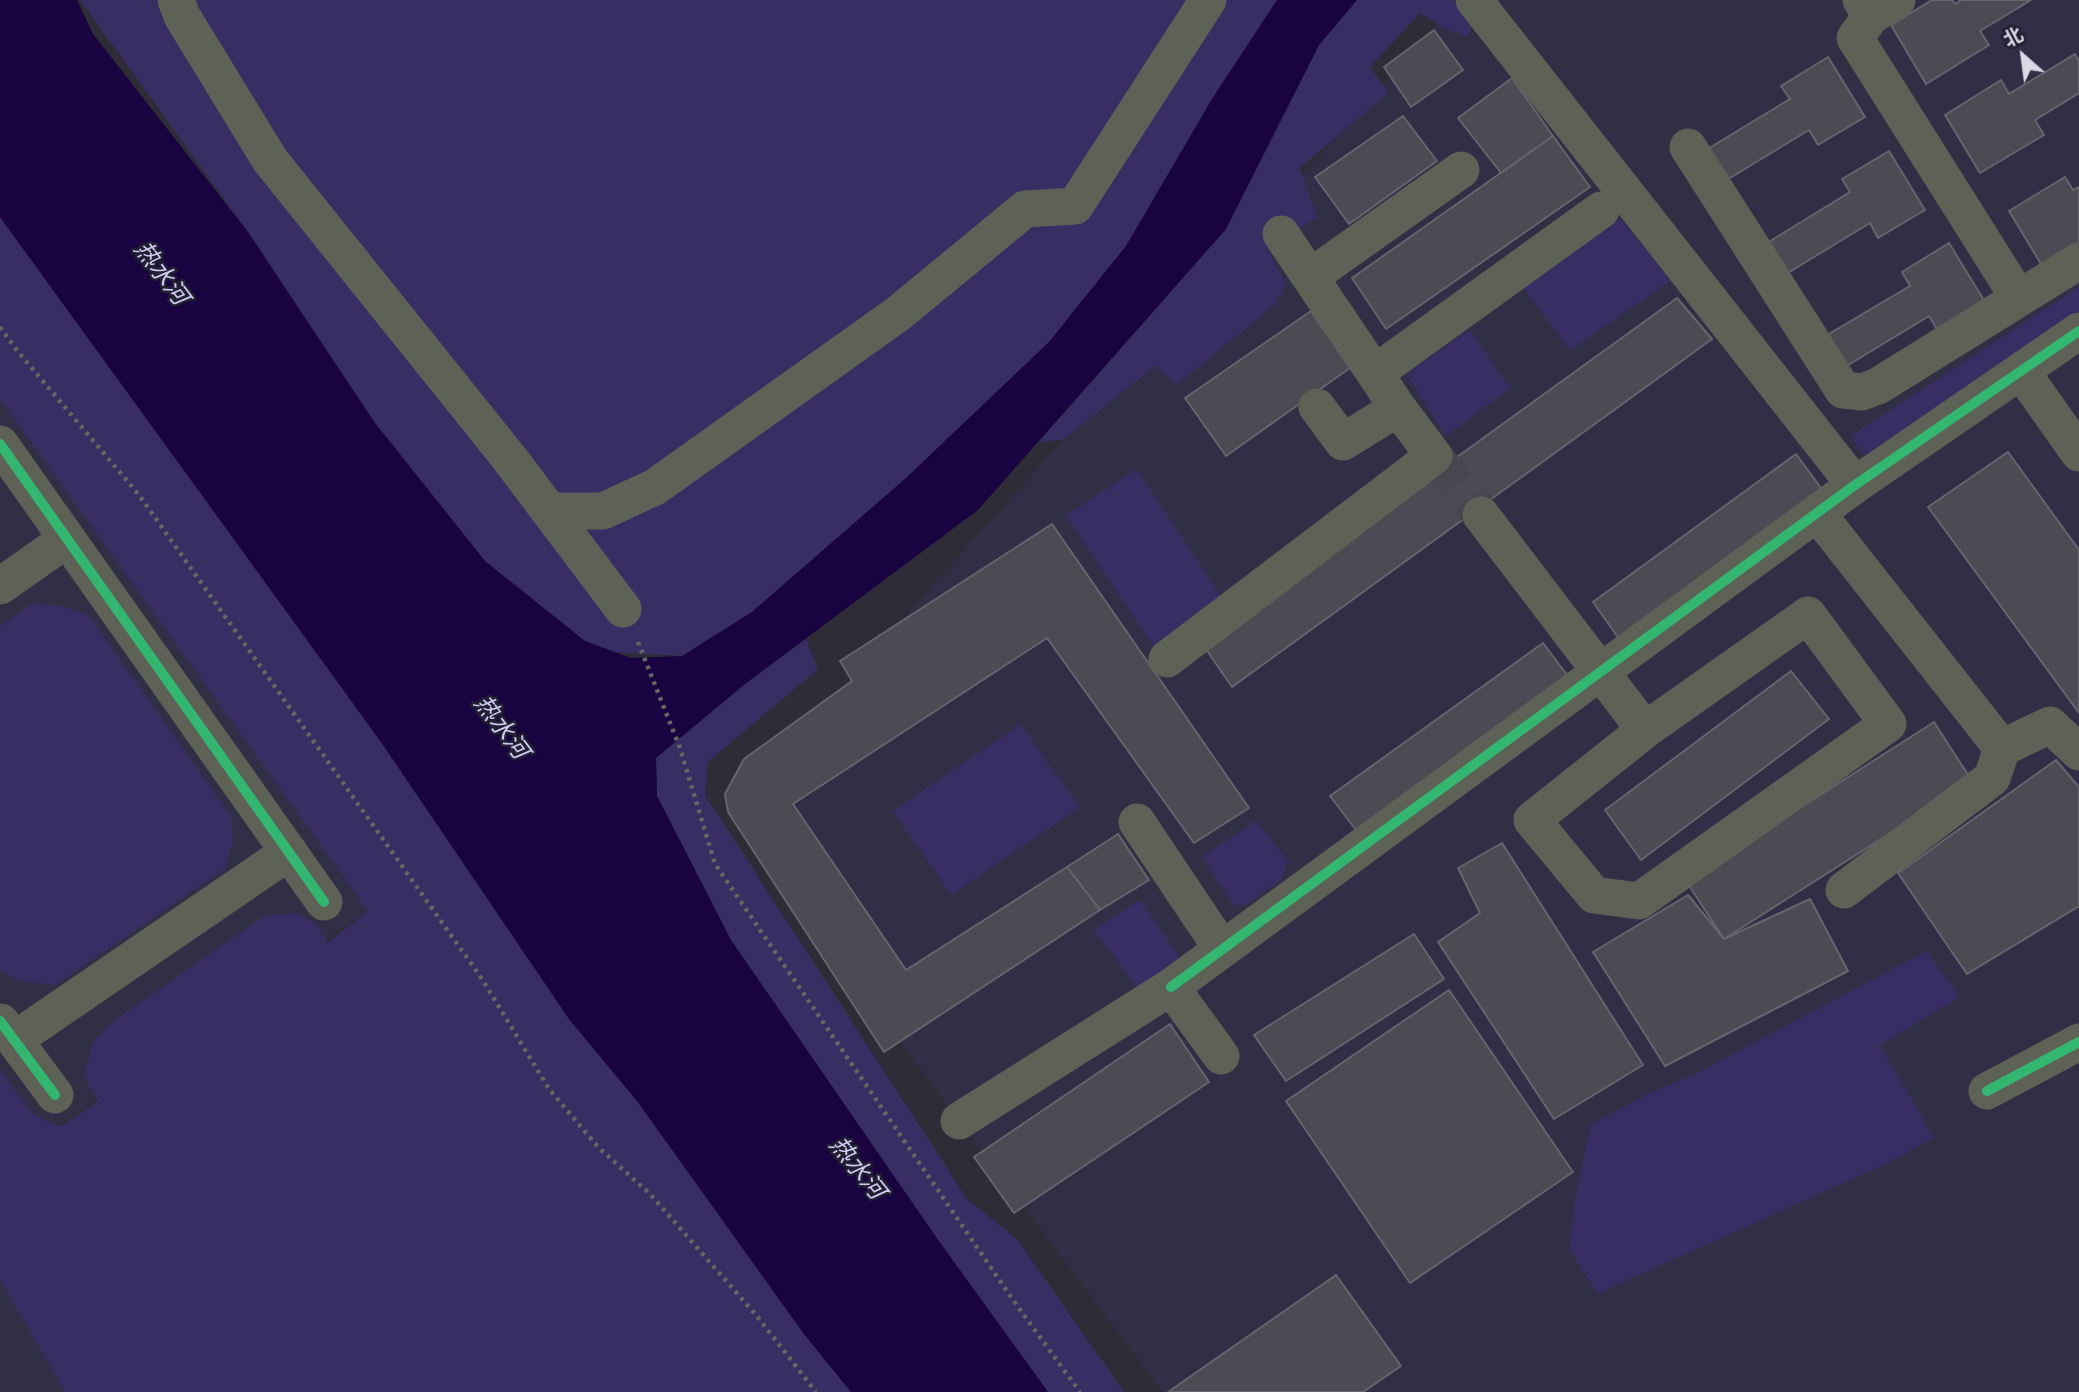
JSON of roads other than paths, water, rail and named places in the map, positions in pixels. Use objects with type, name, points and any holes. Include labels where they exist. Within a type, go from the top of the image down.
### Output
[{"type":"street","points":[[176,0],[182,16],[270,160],[550,511],[630,623]]},
{"type":"street","points":[[550,511],[603,511],[655,487],[899,313],[1025,209],[1075,206],[1208,0]]},
{"type":"street","points":[[1474,0],[1856,485]]},
{"type":"street","points":[[1876,5],[1855,38],[2018,297]]},
{"type":"street","points":[[1688,147],[1843,390],[1862,392],[1878,386],[2079,261]]},
{"type":"street","points":[[1310,277],[1461,170]]},
{"type":"street","points":[[1375,373],[1601,210]]},
{"type":"street","points":[[1167,659],[1434,456],[1398,408],[1281,234]]},
{"type":"street","points":[[959,1121],[1171,987],[1817,513],[2079,331]]},
{"type":"street","points":[[2021,371],[2079,453]]},
{"type":"street","points":[[1317,407],[1343,442],[1398,408]]},
{"type":"street","points":[[0,444],[324,902]]},
{"type":"street","points":[[1817,513],[2002,748]]},
{"type":"street","points":[[1481,515],[1645,730]]},
{"type":"street","points":[[0,586],[67,539]]},
{"type":"street","points":[[1808,615],[1888,724],[1639,901],[1594,895],[1532,820],[1645,730],[1808,615]]},
{"type":"street","points":[[1844,890],[1992,778],[2002,748],[2050,725],[2079,752]]},
{"type":"street","points":[[1137,822],[1223,949]]},
{"type":"street","points":[[55,1095],[7,1030],[289,852]]},
{"type":"street","points":[[1171,987],[1221,1056]]},
{"type":"street","points":[[1987,1091],[2079,1042]]},
{"type":"water","name":"热水河","points":[[0,0],[77,0],[93,34],[248,232],[375,423],[485,561],[585,641],[631,658],[682,656],[752,612],[906,478],[1049,342],[1126,246],[1212,99],[1277,0],[1357,0],[1319,45],[1226,229],[978,510],[745,684],[656,758],[657,796],[731,940],[936,1237],[1048,1392],[851,1392],[804,1334],[637,1101],[569,1019],[381,742],[0,217]]},
{"type":"tunnel","points":[[1434,456],[1481,515]]}]
